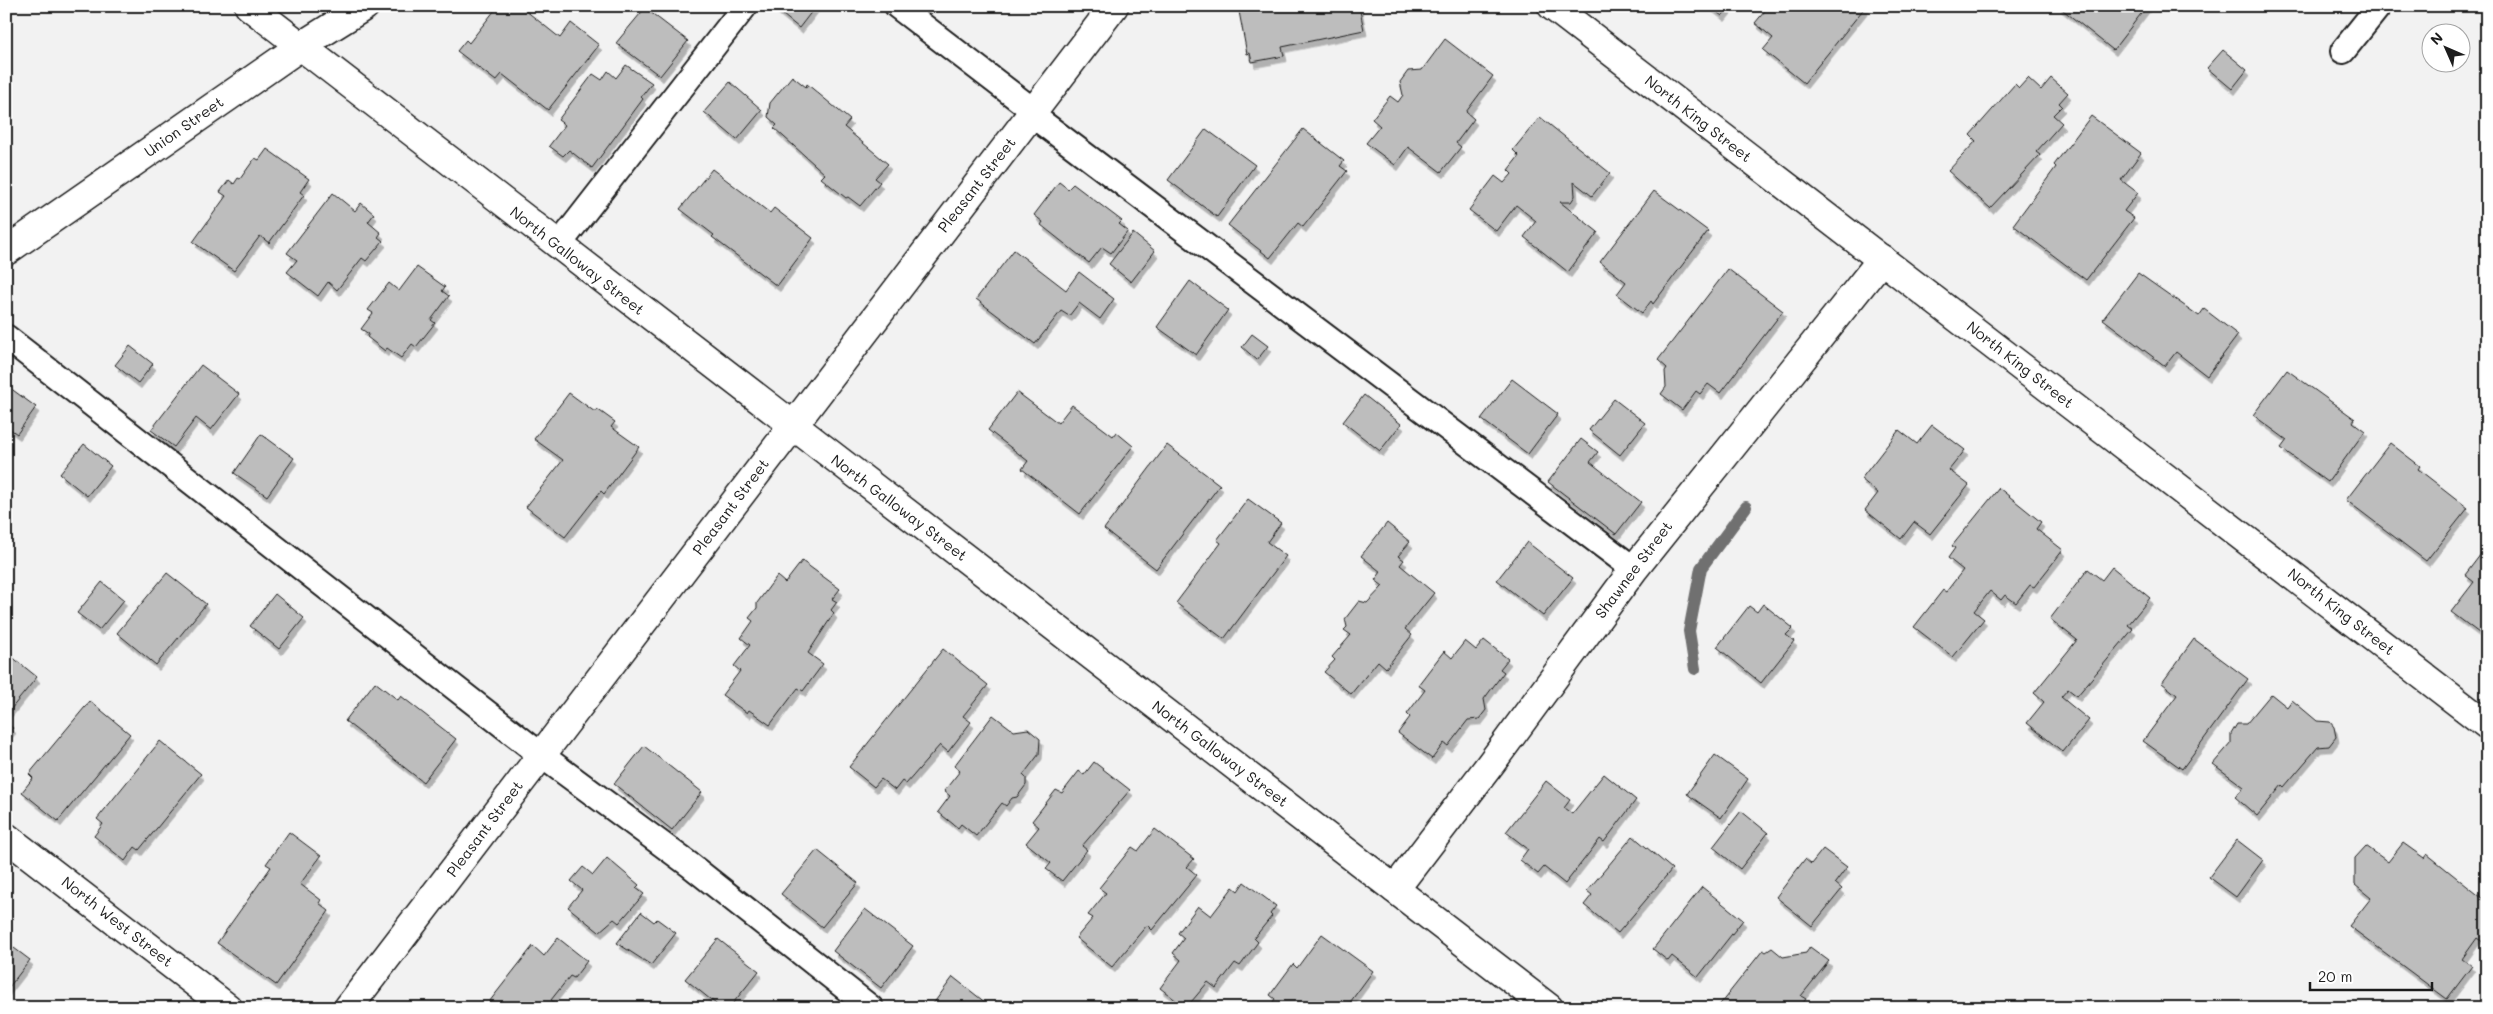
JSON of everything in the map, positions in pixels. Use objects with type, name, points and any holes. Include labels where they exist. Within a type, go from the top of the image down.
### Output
[{"type":"street","name":"North Galloway Street","points":[[249,6],[1549,1008]]},
{"type":"street","name":"Union Street","points":[[6,251],[300,46],[365,6]]},
{"type":"street","name":"Pleasant Street","points":[[348,1008],[1114,6]]},
{"type":"street","name":"North King Street","points":[[1552,6],[2487,725]]},
{"type":"street","name":"Shawnee Street","points":[[1395,889],[1492,762],[1634,569],[1882,259]]},
{"type":"street","name":"North West Street","points":[[6,837],[228,1008]]},
{"type":"lane","points":[[558,246],[745,6]]},
{"type":"lane","points":[[897,6],[1034,111],[1040,121],[1634,569]]},
{"type":"lane","points":[[2343,51],[2379,6]]},
{"type":"lane","points":[[6,337],[541,755],[690,865],[871,1008]]},
{"type":"building","points":[[498,6],[520,6],[560,38],[571,23],[599,45],[548,110],[502,74],[496,81],[457,51],[466,40],[469,43]]},
{"type":"building","points":[[772,6],[816,6],[799,28]]},
{"type":"building","points":[[1238,6],[1359,6],[1364,30],[1282,47],[1284,56],[1252,62],[1250,53],[1247,54]]},
{"type":"building","points":[[1709,6],[1730,6],[1722,16]]},
{"type":"building","points":[[1769,6],[1866,6],[1804,83],[1763,50],[1773,38],[1755,23]]},
{"type":"building","points":[[2058,6],[2147,6],[2113,50]]},
{"type":"building","points":[[645,8],[688,41],[660,76],[616,43]]},
{"type":"building","points":[[1445,39],[1493,76],[1466,112],[1474,119],[1456,143],[1461,147],[1441,172],[1408,147],[1395,165],[1366,143],[1380,126],[1372,119],[1390,96],[1398,102],[1403,95],[1400,82],[1408,71],[1422,70]]},
{"type":"building","points":[[2223,50],[2247,70],[2232,89],[2207,68]]},
{"type":"building","points":[[626,65],[652,83],[641,97],[643,99],[592,168],[569,150],[563,156],[549,146],[565,125],[558,120],[593,74],[602,80],[608,71],[616,78]]},
{"type":"building","points":[[792,76],[806,87],[807,84],[850,120],[844,127],[888,164],[875,178],[880,182],[860,206],[848,197],[846,198],[821,178],[825,174],[774,128],[777,125],[768,117],[770,103]]},
{"type":"building","points":[[2028,78],[2041,90],[2051,78],[2068,93],[2059,103],[2062,106],[2053,115],[2062,123],[2036,152],[2040,155],[1990,208],[1948,171],[1976,141],[1970,135],[2015,84],[2019,88]]},
{"type":"building","points":[[730,82],[762,110],[737,140],[704,112]]},
{"type":"building","points":[[2091,116],[2141,153],[2121,180],[2138,193],[2124,211],[2134,218],[2086,280],[2013,225],[2056,167],[2054,165]]},
{"type":"building","points":[[1540,117],[1610,173],[1592,196],[1574,182],[1575,196],[1571,202],[1560,202],[1598,232],[1568,272],[1524,237],[1536,221],[1516,205],[1496,231],[1469,210],[1495,176],[1504,183],[1512,174],[1508,170],[1519,156],[1513,150]]},
{"type":"building","points":[[1206,129],[1255,165],[1217,217],[1168,180]]},
{"type":"building","points":[[1303,129],[1344,161],[1340,166],[1347,171],[1303,227],[1298,223],[1270,258],[1228,225]]},
{"type":"building","points":[[267,149],[309,179],[300,192],[304,195],[269,243],[260,236],[234,271],[193,242],[226,196],[220,192],[229,180],[234,184],[238,178],[240,179],[255,158],[259,160]]},
{"type":"building","points":[[712,169],[770,213],[774,208],[813,238],[777,286],[712,237],[714,235],[680,209]]},
{"type":"building","points":[[1059,182],[1068,189],[1073,184],[1122,221],[1119,224],[1128,231],[1111,253],[1102,247],[1089,263],[1041,225],[1043,222],[1034,215]]},
{"type":"building","points":[[1654,191],[1708,231],[1653,304],[1651,301],[1642,313],[1617,294],[1626,282],[1600,262]]},
{"type":"building","points":[[333,193],[355,211],[361,203],[374,214],[368,222],[381,233],[378,237],[383,241],[366,261],[362,258],[337,290],[328,282],[318,296],[287,272],[297,260],[287,253]]},
{"type":"building","points":[[1133,233],[1155,251],[1131,282],[1109,264]]},
{"type":"building","points":[[1014,250],[1066,290],[1079,272],[1114,299],[1100,319],[1079,303],[1069,316],[1061,311],[1035,344],[976,299]]},
{"type":"building","points":[[417,267],[445,287],[442,291],[449,296],[431,320],[435,323],[416,347],[412,344],[401,358],[387,348],[385,351],[367,337],[369,334],[361,329],[373,313],[368,310],[389,283],[399,291]]},
{"type":"building","points":[[1728,269],[1783,311],[1720,393],[1708,384],[1700,394],[1696,391],[1682,410],[1661,394],[1666,387],[1665,371],[1667,368],[1658,360]]},
{"type":"building","points":[[2138,273],[2199,316],[2204,309],[2238,335],[2207,376],[2176,352],[2165,366],[2103,319]]},
{"type":"building","points":[[1190,281],[1228,310],[1196,355],[1157,327]]},
{"type":"building","points":[[1252,334],[1268,346],[1257,360],[1242,347]]},
{"type":"building","points":[[130,346],[153,364],[138,383],[115,365]]},
{"type":"building","points":[[201,365],[239,394],[211,430],[196,418],[174,447],[151,430]]},
{"type":"building","points":[[2287,370],[2355,419],[2353,422],[2365,431],[2328,482],[2281,448],[2287,440],[2253,415]]},
{"type":"building","points":[[1512,379],[1558,414],[1528,454],[1481,419]]},
{"type":"building","points":[[6,385],[36,407],[17,434],[6,426]]},
{"type":"building","points":[[1017,392],[1058,423],[1072,405],[1113,436],[1116,432],[1133,446],[1080,514],[1022,469],[1028,461],[988,430]]},
{"type":"building","points":[[569,393],[595,412],[597,409],[615,422],[611,427],[639,447],[604,494],[601,491],[565,537],[526,507],[563,460],[534,439]]},
{"type":"building","points":[[1364,395],[1401,424],[1380,451],[1343,422]]},
{"type":"building","points":[[1614,399],[1645,423],[1620,455],[1589,430]]},
{"type":"building","points":[[1932,425],[1965,450],[1949,470],[1969,485],[1930,534],[1914,522],[1901,539],[1865,510],[1878,493],[1861,479],[1899,430],[1917,444]]},
{"type":"building","points":[[261,434],[294,458],[267,496],[234,473]]},
{"type":"building","points":[[1581,439],[1598,452],[1590,462],[1641,502],[1616,534],[1548,482]]},
{"type":"building","points":[[2390,443],[2420,466],[2418,469],[2468,508],[2426,561],[2346,500]]},
{"type":"building","points":[[84,444],[111,466],[87,496],[60,474]]},
{"type":"building","points":[[1167,445],[1220,485],[1156,569],[1104,529]]},
{"type":"building","points":[[1999,488],[2041,522],[2036,529],[2063,550],[2034,587],[2030,585],[2016,603],[2005,595],[2001,600],[1990,591],[1974,611],[1984,619],[1953,657],[1914,627],[1943,590],[1946,592],[1963,570],[1948,558],[1955,548],[1952,546]]},
{"type":"building","points":[[1248,499],[1281,523],[1267,542],[1286,556],[1224,639],[1176,603],[1221,543],[1217,540]]},
{"type":"building","points":[[1387,523],[1410,542],[1398,556],[1404,560],[1400,565],[1434,593],[1405,629],[1412,635],[1386,668],[1378,661],[1351,694],[1324,672],[1335,660],[1332,657],[1351,635],[1344,630],[1347,627],[1345,619],[1359,601],[1367,603],[1383,586],[1375,580],[1381,572],[1361,556]]},
{"type":"building","points":[[1527,542],[1573,578],[1543,616],[1497,580]]},
{"type":"building","points":[[2484,550],[2487,552],[2487,639],[2451,612],[2474,582],[2465,575]]},
{"type":"building","points":[[802,561],[840,589],[832,599],[837,602],[831,610],[834,613],[808,653],[823,664],[803,691],[798,688],[770,725],[749,710],[747,713],[722,695],[740,671],[734,666],[750,645],[741,638],[753,621],[749,618],[757,608],[757,603],[777,576],[785,583]]},
{"type":"building","points":[[2112,567],[2150,598],[2128,625],[2133,629],[2077,696],[2068,689],[2061,697],[2089,720],[2063,752],[2027,723],[2044,702],[2034,693],[2077,640],[2050,619],[2088,569],[2102,580]]},
{"type":"building","points":[[167,573],[206,604],[156,665],[117,633]]},
{"type":"building","points":[[102,582],[124,600],[99,630],[77,613]]},
{"type":"building","points":[[275,594],[304,618],[279,649],[250,626]]},
{"type":"building","points":[[1763,604],[1793,628],[1786,635],[1794,641],[1761,683],[1717,647],[1749,606],[1757,612]]},
{"type":"building","points":[[2194,639],[2248,679],[2182,769],[2143,741],[2177,695],[2162,683]]},
{"type":"building","points":[[1484,640],[1508,659],[1500,669],[1504,672],[1484,699],[1486,710],[1479,719],[1468,720],[1448,746],[1444,743],[1432,759],[1398,733],[1410,717],[1407,714],[1425,690],[1418,685],[1444,651],[1452,658],[1465,641],[1476,650]]},
{"type":"building","points":[[943,649],[988,685],[963,716],[971,722],[948,752],[940,745],[906,784],[902,781],[895,790],[881,779],[874,787],[849,767]]},
{"type":"building","points":[[6,652],[37,677],[6,715]]},
{"type":"building","points":[[375,682],[398,700],[401,696],[456,739],[423,782],[345,721]]},
{"type":"building","points":[[2271,694],[2287,707],[2292,700],[2317,721],[2330,722],[2334,727],[2336,737],[2329,746],[2318,747],[2284,787],[2282,785],[2257,816],[2235,797],[2244,787],[2213,764],[2231,743],[2231,734],[2237,724],[2246,724]]},
{"type":"building","points":[[90,701],[130,734],[58,821],[22,792],[33,778],[29,774]]},
{"type":"building","points":[[993,715],[1014,731],[1028,729],[1040,739],[1039,754],[1023,775],[1026,778],[1026,785],[1017,797],[1012,798],[1006,806],[1002,803],[976,836],[961,824],[958,828],[938,812],[950,796],[944,791],[960,771],[954,766]]},
{"type":"building","points":[[6,723],[13,728],[6,736]]},
{"type":"building","points":[[160,741],[201,774],[139,850],[135,847],[125,861],[94,836],[103,824],[97,819]]},
{"type":"building","points":[[644,746],[702,792],[672,830],[614,784]]},
{"type":"building","points":[[1715,755],[1748,779],[1721,818],[1687,794]]},
{"type":"building","points":[[1094,762],[1130,790],[1082,846],[1087,850],[1062,881],[1046,869],[1051,863],[1026,843],[1039,827],[1032,821],[1056,790],[1062,793],[1079,771],[1084,775]]},
{"type":"building","points":[[1604,774],[1636,800],[1604,842],[1600,839],[1565,884],[1544,867],[1538,874],[1520,860],[1528,849],[1506,832],[1546,781],[1570,800],[1564,808],[1572,814]]},
{"type":"building","points":[[1741,811],[1768,833],[1740,869],[1713,847]]},
{"type":"building","points":[[1155,829],[1194,859],[1187,867],[1197,875],[1152,930],[1147,925],[1112,967],[1076,938],[1093,918],[1088,915],[1106,893],[1099,888],[1132,847],[1138,851]]},
{"type":"building","points":[[289,832],[321,856],[300,884],[321,900],[319,903],[329,911],[276,985],[217,943],[271,867],[266,864]]},
{"type":"building","points":[[1633,836],[1672,869],[1618,933],[1584,905],[1592,895],[1587,891]]},
{"type":"building","points":[[2237,840],[2263,860],[2236,897],[2209,877]]},
{"type":"building","points":[[2403,843],[2424,858],[2427,854],[2487,902],[2487,945],[2477,938],[2462,959],[2472,966],[2447,999],[2349,926],[2371,898],[2355,885],[2355,858],[2366,846],[2388,862]]},
{"type":"building","points":[[1823,849],[1847,867],[1835,883],[1842,889],[1812,926],[1776,897],[1805,859],[1811,864]]},
{"type":"building","points":[[817,850],[858,883],[822,927],[781,894]]},
{"type":"building","points":[[607,858],[639,885],[636,888],[644,894],[619,923],[614,919],[599,932],[568,907],[582,890],[571,881],[583,867],[593,875]]},
{"type":"building","points":[[1244,882],[1276,906],[1270,914],[1272,916],[1254,938],[1258,942],[1240,966],[1235,963],[1216,988],[1208,982],[1186,1008],[1160,988],[1181,960],[1173,953],[1184,938],[1178,933],[1198,906],[1211,916],[1233,887],[1238,891]]},
{"type":"building","points":[[1702,887],[1743,920],[1698,977],[1672,956],[1668,961],[1653,949]]},
{"type":"building","points":[[865,909],[913,946],[881,988],[833,951]]},
{"type":"building","points":[[641,912],[654,922],[657,919],[676,933],[651,965],[617,943]]},
{"type":"building","points":[[1322,934],[1373,971],[1348,1005],[1348,1008],[1269,1008],[1275,999],[1270,995],[1293,964],[1297,968]]},
{"type":"building","points":[[558,938],[587,961],[574,978],[570,976],[551,1000],[561,1008],[496,1008],[489,1002],[533,946],[544,956]]},
{"type":"building","points":[[718,939],[759,971],[729,1008],[721,1008],[685,979]]},
{"type":"building","points":[[6,942],[30,960],[6,991]]},
{"type":"building","points":[[1810,947],[1829,961],[1801,996],[1806,999],[1799,1008],[1717,1008],[1763,950],[1766,952],[1772,948],[1783,957],[1806,953]]},
{"type":"building","points":[[953,977],[991,1007],[930,1008]]},
{"type":"waterway","points":[[1695,669],[1689,631],[1701,568],[1746,507]]}]
